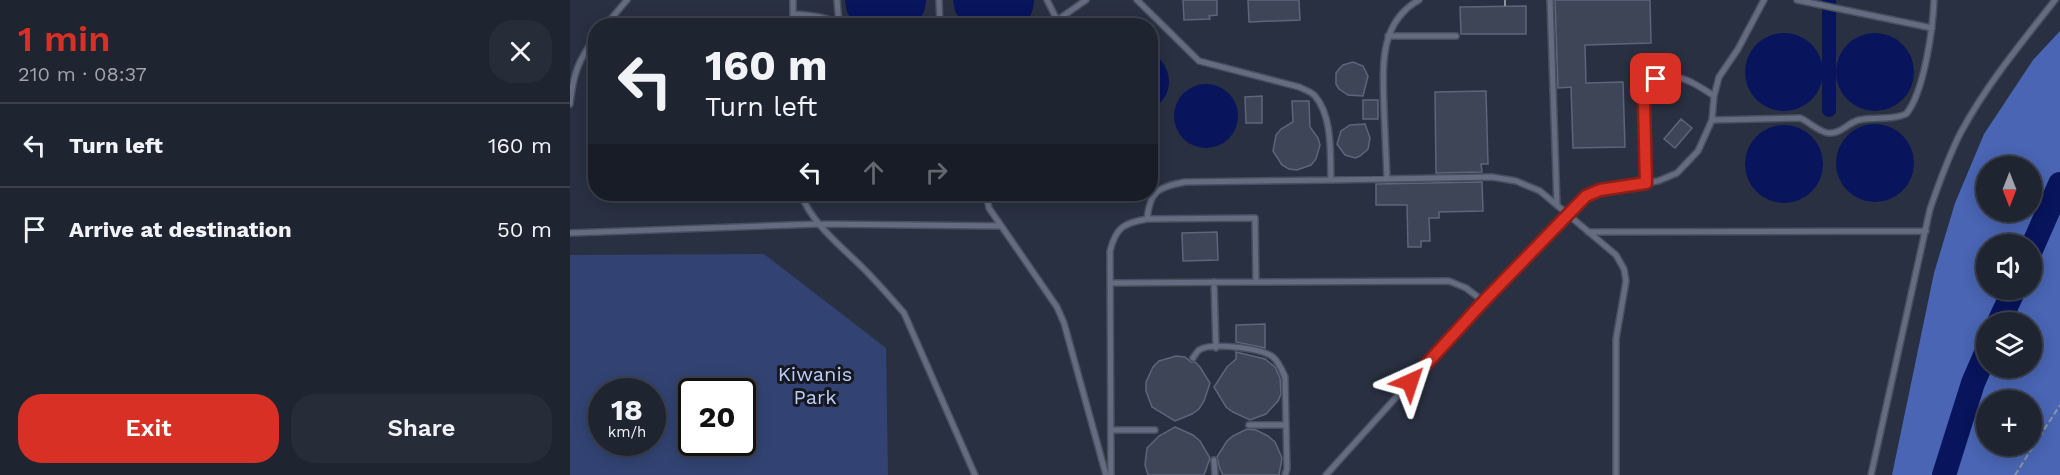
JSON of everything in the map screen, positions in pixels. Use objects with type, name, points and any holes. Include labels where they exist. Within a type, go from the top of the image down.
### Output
[{"type":"lane","points":[[612,18],[627,0]]},
{"type":"lane","points":[[787,0],[793,2],[792,18]]},
{"type":"lane","points":[[837,0],[839,18]]},
{"type":"lane","points":[[939,0],[940,18]]},
{"type":"lane","points":[[1047,0],[1056,18]]},
{"type":"lane","points":[[1060,18],[1086,0]]},
{"type":"lane","points":[[1137,0],[1155,18]]},
{"type":"lane","points":[[1387,179],[1384,51],[1388,36],[1398,18],[1407,7],[1419,0]]},
{"type":"lane","points":[[1550,0],[1557,205]]},
{"type":"lane","points":[[1326,475],[1483,302],[1586,196],[1600,190],[1658,181],[1677,173],[1698,151],[1712,120],[1714,96],[1719,77],[1738,49],[1764,0]]},
{"type":"lane","points":[[1797,0],[1932,28]]},
{"type":"lane","points":[[1712,120],[1800,118],[1819,130],[1833,133],[1860,119],[1901,116],[1910,110],[1915,100],[1929,51],[1934,0]]},
{"type":"lane","points":[[1871,475],[1930,209],[1945,168],[1961,133],[2007,62],[2055,0]]},
{"type":"lane","points":[[792,14],[823,18]]},
{"type":"lane","points":[[1158,21],[1199,61],[1299,87],[1314,94],[1323,107],[1328,125],[1331,180]]},
{"type":"lane","points":[[1388,36],[1456,36]]},
{"type":"lane","points":[[570,104],[576,69],[588,46]]},
{"type":"lane","points":[[1646,183],[1644,103],[1647,86],[1656,79],[1669,76],[1680,77],[1694,82],[1714,96]]},
{"type":"lane","points":[[1158,191],[1168,185],[1185,182],[1492,177],[1524,184],[1540,191],[1616,255],[1624,269],[1626,281],[1616,339],[1616,475]]},
{"type":"lane","points":[[804,201],[819,224],[904,313],[975,475]]},
{"type":"lane","points":[[988,201],[989,208],[1056,307],[1064,323],[1106,475]]},
{"type":"lane","points":[[1147,219],[1149,201]]},
{"type":"lane","points":[[1111,475],[1110,251],[1119,228],[1147,219],[1255,219],[1256,282]]},
{"type":"lane","points":[[570,233],[819,224],[1001,226]]},
{"type":"lane","points":[[1588,232],[1926,231]]},
{"type":"lane","points":[[1110,283],[1449,281],[1466,288],[1483,302]]},
{"type":"lane","points":[[1214,282],[1215,348]]},
{"type":"lane","points":[[1193,358],[1200,349],[1249,348],[1263,351],[1281,366],[1285,377],[1287,469],[1285,475]]},
{"type":"lane","points":[[1248,424],[1286,424]]},
{"type":"lane","points":[[1111,430],[1155,430]]},
{"type":"lane","points":[[1214,460],[1215,475]]},
{"type":"path","points":[[1505,0],[1505,7]]},
{"type":"path","points":[[2015,475],[2060,405]]},
{"type":"green space","name":"Kiwanis Park","points":[[764,254],[886,348],[888,475],[570,475],[570,255]]},
{"type":"shaded area","points":[[845,0],[926,0],[920,18],[850,18]]},
{"type":"shaded area","points":[[953,0],[1034,0],[1029,18],[959,18]]},
{"type":"shaded area","points":[[2060,31],[2060,475],[1892,475],[1934,273],[1955,203],[1984,134],[2033,60]]},
{"type":"shaded area","points":[[1784,33],[1799,36],[1812,44],[1820,57],[1823,72],[1820,87],[1812,100],[1799,108],[1784,111],[1769,108],[1756,100],[1748,87],[1745,72],[1748,57],[1756,44],[1769,36]]},
{"type":"shaded area","points":[[1875,33],[1890,36],[1903,44],[1911,57],[1914,72],[1911,87],[1903,100],[1890,108],[1875,111],[1860,108],[1847,100],[1839,87],[1836,72],[1839,57],[1847,44],[1860,36]]},
{"type":"shaded area","points":[[1158,57],[1168,72],[1169,80],[1165,97],[1159,104]]},
{"type":"shaded area","points":[[1206,84],[1218,86],[1229,93],[1236,104],[1238,116],[1236,128],[1229,139],[1218,146],[1206,148],[1194,146],[1183,139],[1176,128],[1174,116],[1176,104],[1183,93],[1194,86]]},
{"type":"shaded area","points":[[1875,124],[1890,127],[1903,135],[1911,148],[1914,163],[1911,178],[1903,191],[1890,199],[1875,202],[1860,199],[1847,191],[1839,178],[1836,163],[1839,148],[1847,135],[1860,127]]},
{"type":"shaded area","points":[[1784,125],[1799,128],[1812,136],[1820,149],[1823,164],[1820,179],[1812,192],[1799,200],[1784,203],[1769,200],[1756,192],[1748,179],[1745,164],[1748,149],[1756,136],[1769,128]]},
{"type":"building","points":[[1183,0],[1217,0],[1217,15],[1209,16],[1210,19],[1184,20]]},
{"type":"building","points":[[1248,0],[1299,0],[1300,20],[1249,22]]},
{"type":"building","points":[[1555,0],[1650,0],[1651,43],[1585,45],[1586,83],[1623,82],[1625,147],[1573,148],[1571,87],[1558,88]]},
{"type":"building","points":[[1526,6],[1526,34],[1461,34],[1460,7]]},
{"type":"building","points":[[1353,62],[1363,66],[1368,76],[1363,96],[1348,95],[1336,84],[1336,73],[1339,69]]},
{"type":"building","points":[[1486,91],[1488,164],[1481,164],[1482,172],[1436,173],[1435,92]]},
{"type":"building","points":[[1262,96],[1262,123],[1246,123],[1245,97]]},
{"type":"building","points":[[1363,100],[1378,100],[1378,119],[1363,119]]},
{"type":"building","points":[[1292,101],[1309,101],[1310,127],[1320,145],[1316,159],[1311,165],[1297,170],[1282,165],[1273,151],[1276,135],[1293,122]]},
{"type":"building","points":[[1681,119],[1692,128],[1675,148],[1664,139]]},
{"type":"building","points":[[1365,124],[1370,138],[1368,149],[1355,158],[1345,155],[1337,144],[1341,131],[1350,125]]},
{"type":"building","points":[[1482,182],[1483,211],[1439,212],[1439,218],[1429,218],[1430,241],[1421,241],[1421,247],[1408,247],[1407,205],[1376,205],[1376,184]]},
{"type":"building","points":[[1217,232],[1218,260],[1183,261],[1182,233]]},
{"type":"building","points":[[1265,324],[1265,348],[1236,342],[1236,325]]},
{"type":"building","points":[[1236,352],[1265,359],[1275,367],[1280,378],[1281,394],[1278,401],[1266,414],[1250,420],[1226,407],[1214,387],[1227,367],[1236,359]]},
{"type":"building","points":[[1176,356],[1195,362],[1210,383],[1199,409],[1175,421],[1152,407],[1146,391],[1146,382],[1153,367],[1159,361]]},
{"type":"building","points":[[1175,427],[1193,435],[1200,441],[1210,458],[1204,475],[1148,475],[1145,465],[1147,448],[1159,436]]},
{"type":"building","points":[[1247,429],[1256,430],[1275,442],[1282,458],[1279,475],[1223,475],[1217,457],[1227,441]]},
{"type":"waterway","points":[[1829,0],[1829,110]]},
{"type":"waterway","points":[[2038,234],[2060,184]]},
{"type":"waterway","points":[[2004,312],[2009,300]]},
{"type":"waterway","points":[[1944,475],[1976,376]]},
{"type":"route","points":[[1410,382],[1483,302],[1586,196],[1600,190],[1646,183],[1644,103],[1647,86],[1656,79]]}]
